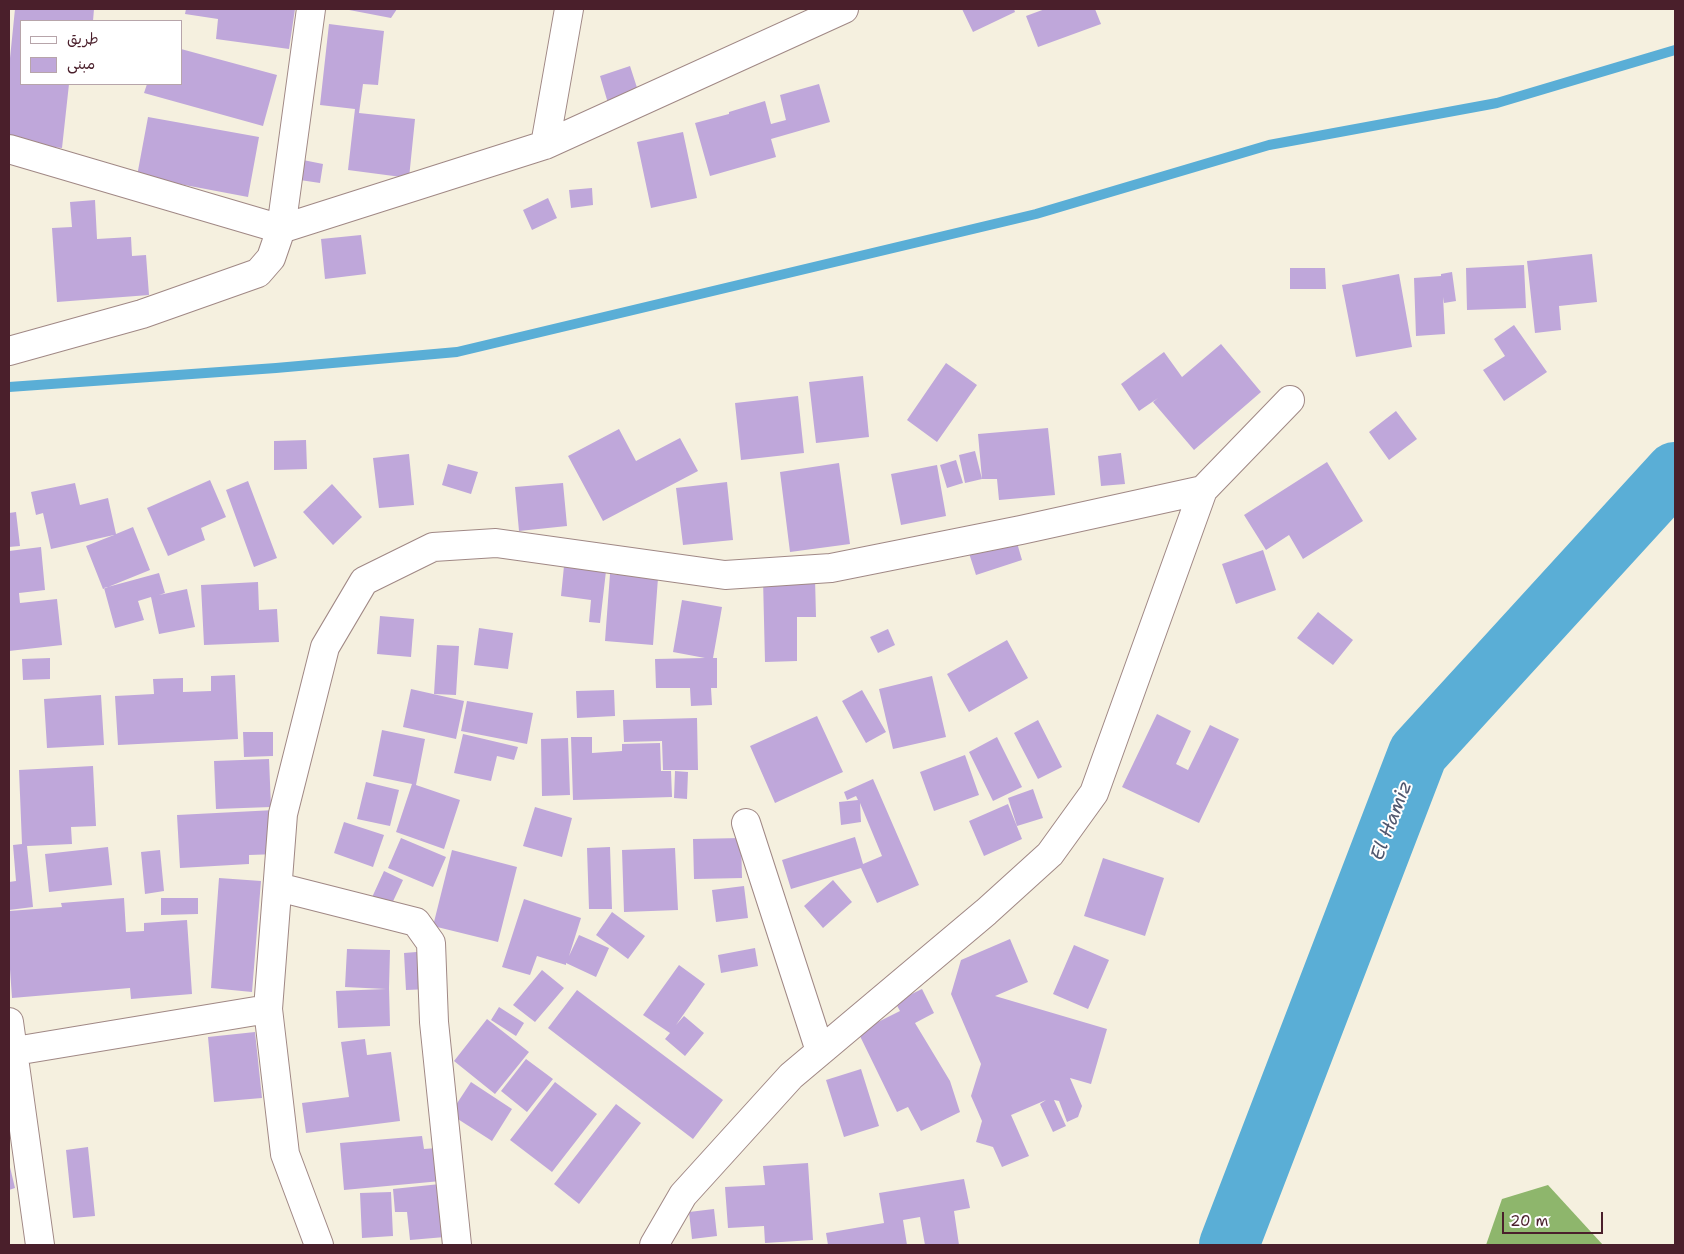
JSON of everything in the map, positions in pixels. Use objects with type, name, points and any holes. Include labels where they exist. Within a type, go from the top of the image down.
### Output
[{"type":"street","points":[[9,351],[142,314],[258,273],[271,258],[281,229],[311,9]]},
{"type":"street","points":[[545,144],[569,9]]},
{"type":"street","points":[[9,149],[281,229],[545,144],[844,9]]},
{"type":"street","points":[[654,1245],[683,1195],[790,1076],[986,912],[1050,854],[1094,793],[1203,490],[1290,400]]},
{"type":"street","points":[[320,1245],[285,1154],[268,1009],[283,814],[325,647],[364,581],[434,547],[496,543],[725,575],[821,569],[1021,530],[1203,490]]},
{"type":"street","points":[[746,823],[820,1051]]},
{"type":"street","points":[[278,887],[416,922],[431,943],[434,1022],[457,1245]]},
{"type":"street","points":[[11,1052],[268,1009]]},
{"type":"street","points":[[9,1022],[11,1052],[40,1245]]},
{"type":"green space","points":[[1548,1185],[1603,1245],[1486,1245],[1502,1199]]},
{"type":"building","points":[[15,9],[94,9],[93,20],[20,20],[20,85],[69,85],[62,148],[9,143],[9,68]]},
{"type":"building","points":[[186,9],[295,9],[289,49],[216,39],[218,19],[185,14]]},
{"type":"building","points":[[344,9],[397,9],[391,18]]},
{"type":"building","points":[[962,9],[1014,9],[1015,12],[973,32]]},
{"type":"building","points":[[1045,9],[1095,9],[1101,24],[1038,47],[1026,16]]},
{"type":"building","points":[[329,24],[384,31],[378,85],[363,84],[359,113],[415,119],[409,178],[348,170],[355,109],[320,105]]},
{"type":"building","points":[[182,49],[277,75],[263,126],[144,93],[147,85],[182,85]]},
{"type":"building","points":[[630,66],[641,100],[610,110],[600,76]]},
{"type":"building","points":[[819,84],[830,122],[771,139],[776,157],[710,176],[695,123],[729,114],[729,112],[765,101],[771,124],[786,120],[780,95]]},
{"type":"building","points":[[148,117],[259,137],[248,197],[137,176]]},
{"type":"building","points":[[683,132],[697,198],[651,208],[637,142]]},
{"type":"building","points":[[303,160],[323,164],[320,183],[300,180]]},
{"type":"building","points":[[592,188],[593,205],[571,208],[569,190]]},
{"type":"building","points":[[548,198],[557,218],[532,230],[523,210]]},
{"type":"building","points":[[95,200],[97,239],[131,237],[132,256],[146,255],[149,295],[57,302],[52,228],[72,227],[70,202]]},
{"type":"building","points":[[361,235],[366,274],[325,279],[321,239]]},
{"type":"building","points":[[1592,254],[1597,302],[1559,306],[1561,330],[1535,333],[1527,261]]},
{"type":"building","points":[[1524,265],[1526,308],[1467,310],[1466,268]]},
{"type":"building","points":[[1290,268],[1325,268],[1326,289],[1290,289]]},
{"type":"building","points":[[1452,272],[1456,301],[1444,303],[1443,297],[1445,334],[1416,336],[1414,278],[1441,276],[1441,274]]},
{"type":"building","points":[[1399,274],[1412,347],[1356,357],[1342,285]]},
{"type":"building","points":[[1514,325],[1547,372],[1504,401],[1483,370],[1505,356],[1494,339]]},
{"type":"building","points":[[1221,344],[1261,392],[1194,450],[1153,402],[1158,398],[1139,411],[1121,384],[1164,352],[1182,377]]},
{"type":"building","points":[[946,363],[977,385],[937,442],[907,420]]},
{"type":"building","points":[[863,376],[869,437],[816,443],[809,382]]},
{"type":"building","points":[[798,396],[804,453],[741,460],[735,403]]},
{"type":"building","points":[[1396,411],[1417,439],[1389,460],[1369,432]]},
{"type":"building","points":[[1048,428],[1055,495],[999,500],[997,479],[982,479],[978,434]]},
{"type":"building","points":[[619,429],[636,461],[680,438],[698,471],[603,521],[568,456]]},
{"type":"building","points":[[306,440],[307,469],[274,470],[274,441]]},
{"type":"building","points":[[975,451],[982,479],[965,483],[959,455]]},
{"type":"building","points":[[1121,453],[1125,484],[1101,486],[1098,456]]},
{"type":"building","points":[[409,454],[414,505],[379,508],[373,458]]},
{"type":"building","points":[[956,460],[963,483],[947,488],[940,465]]},
{"type":"building","points":[[1327,462],[1363,521],[1303,559],[1289,535],[1266,550],[1244,515]]},
{"type":"building","points":[[839,463],[850,544],[790,552],[780,472]]},
{"type":"building","points":[[448,464],[478,472],[471,494],[442,485]]},
{"type":"building","points":[[937,465],[946,516],[901,525],[891,474]]},
{"type":"building","points":[[210,480],[226,517],[201,528],[205,540],[168,556],[147,508]]},
{"type":"building","points":[[248,481],[277,558],[254,567],[226,490]]},
{"type":"building","points":[[727,482],[733,540],[683,545],[676,488]]},
{"type":"building","points":[[75,483],[80,505],[108,498],[116,534],[133,527],[150,570],[103,589],[86,546],[114,535],[51,549],[43,513],[36,515],[31,492]]},
{"type":"building","points":[[563,483],[567,526],[519,531],[515,487]]},
{"type":"building","points":[[332,484],[362,517],[333,545],[303,512]]},
{"type":"building","points":[[16,512],[20,546],[9,547],[9,513]]},
{"type":"building","points":[[1015,536],[1022,560],[976,575],[968,550]]},
{"type":"building","points":[[41,547],[45,590],[19,593],[20,603],[57,599],[62,645],[9,651],[9,551]]},
{"type":"building","points":[[1263,550],[1276,590],[1236,604],[1222,564]]},
{"type":"building","points":[[564,566],[606,571],[600,623],[589,622],[591,600],[561,596]]},
{"type":"building","points":[[159,573],[165,593],[159,595],[187,589],[195,627],[159,634],[151,597],[138,601],[144,620],[115,628],[104,588]]},
{"type":"building","points":[[610,574],[658,578],[653,645],[605,641]]},
{"type":"building","points":[[815,578],[816,617],[797,617],[797,661],[765,662],[763,579]]},
{"type":"building","points":[[258,582],[259,610],[277,609],[279,642],[204,645],[201,585]]},
{"type":"building","points":[[682,600],[722,607],[713,658],[717,658],[717,688],[711,688],[712,705],[691,706],[690,688],[656,688],[655,659],[705,658],[673,652]]},
{"type":"building","points":[[1318,612],[1353,640],[1333,665],[1297,638]]},
{"type":"building","points":[[380,616],[414,619],[411,657],[377,654]]},
{"type":"building","points":[[479,628],[513,633],[508,669],[474,665]]},
{"type":"building","points":[[888,629],[895,645],[878,653],[870,637]]},
{"type":"building","points":[[1007,640],[1028,678],[969,712],[947,674]]},
{"type":"building","points":[[437,645],[459,646],[456,695],[434,694]]},
{"type":"building","points":[[50,658],[50,679],[23,680],[22,659]]},
{"type":"building","points":[[235,675],[238,739],[118,745],[115,696],[154,694],[153,679],[183,678],[183,692],[211,691],[211,676]]},
{"type":"building","points":[[932,676],[946,737],[893,749],[879,689]]},
{"type":"building","points":[[411,689],[464,701],[456,739],[403,727]]},
{"type":"building","points":[[614,690],[615,716],[577,718],[576,691]]},
{"type":"building","points":[[862,690],[886,732],[866,743],[842,701]]},
{"type":"building","points":[[101,695],[104,745],[47,748],[44,699]]},
{"type":"building","points":[[467,701],[533,713],[527,744],[461,731]]},
{"type":"building","points":[[1157,714],[1191,731],[1176,764],[1188,770],[1210,725],[1239,739],[1199,823],[1122,787]]},
{"type":"building","points":[[817,716],[843,772],[775,803],[750,746]]},
{"type":"building","points":[[697,718],[698,770],[663,770],[662,741],[624,742],[623,720]]},
{"type":"building","points":[[1038,720],[1062,767],[1038,779],[1014,733]]},
{"type":"building","points":[[382,730],[425,739],[416,785],[460,800],[444,849],[396,832],[412,784],[373,776]]},
{"type":"building","points":[[243,732],[273,732],[273,756],[244,757]]},
{"type":"building","points":[[463,734],[518,747],[514,760],[497,756],[491,781],[454,773]]},
{"type":"building","points":[[571,737],[592,737],[592,753],[622,751],[622,744],[660,743],[661,771],[671,771],[672,797],[573,800]]},
{"type":"building","points":[[997,737],[1022,787],[993,801],[969,752]]},
{"type":"building","points":[[568,738],[570,795],[542,796],[541,739]]},
{"type":"building","points":[[965,755],[979,795],[934,811],[920,772]]},
{"type":"building","points":[[269,759],[271,807],[216,809],[214,761]]},
{"type":"building","points":[[93,766],[96,826],[71,827],[72,844],[27,846],[33,907],[9,910],[9,882],[16,881],[13,845],[22,844],[19,770]]},
{"type":"building","points":[[675,771],[688,772],[687,799],[674,798]]},
{"type":"building","points":[[873,779],[919,885],[877,903],[861,868],[791,889],[782,860],[855,837],[863,864],[882,856],[860,803],[861,822],[841,825],[839,802],[858,800],[856,796],[847,800],[844,792]]},
{"type":"building","points":[[366,782],[399,790],[390,826],[357,819]]},
{"type":"building","points":[[1033,789],[1043,818],[1017,826],[1008,798]]},
{"type":"building","points":[[1008,804],[1022,839],[984,856],[969,821]]},
{"type":"building","points":[[535,807],[572,818],[562,857],[523,846]]},
{"type":"building","points":[[275,810],[278,854],[249,855],[249,864],[180,868],[177,815]]},
{"type":"building","points":[[344,822],[384,835],[373,867],[334,853]]},
{"type":"building","points":[[401,838],[446,857],[433,887],[388,868]]},
{"type":"building","points":[[741,838],[742,878],[694,879],[693,839]]},
{"type":"building","points":[[108,847],[112,885],[49,892],[45,854]]},
{"type":"building","points":[[610,847],[612,909],[589,909],[587,848]]},
{"type":"building","points":[[675,848],[678,910],[624,912],[622,850]]},
{"type":"building","points":[[160,850],[164,891],[145,894],[141,852]]},
{"type":"building","points":[[452,850],[517,867],[498,942],[433,926]]},
{"type":"building","points":[[1103,858],[1164,878],[1145,936],[1084,916]]},
{"type":"building","points":[[384,871],[403,880],[388,912],[369,904]]},
{"type":"building","points":[[219,878],[261,881],[252,992],[211,988]]},
{"type":"building","points":[[833,880],[852,902],[823,928],[804,906]]},
{"type":"building","points":[[744,886],[748,918],[716,922],[712,890]]},
{"type":"building","points":[[124,898],[126,932],[144,931],[144,923],[187,920],[192,994],[131,999],[130,988],[12,998],[9,955],[9,911],[62,907],[61,903]]},
{"type":"building","points":[[161,898],[198,898],[198,914],[161,915]]},
{"type":"building","points":[[524,899],[581,918],[569,956],[579,935],[609,948],[596,977],[566,963],[566,965],[537,956],[530,975],[502,967]]},
{"type":"building","points":[[612,912],[645,936],[628,959],[596,935]]},
{"type":"building","points":[[1010,939],[1028,982],[995,996],[1107,1029],[1091,1084],[1070,1078],[1082,1106],[1078,1117],[1067,1122],[1059,1101],[1054,1100],[1066,1126],[1053,1132],[1040,1104],[1046,1100],[1011,1115],[1029,1156],[1002,1167],[993,1147],[976,1142],[982,1121],[971,1096],[981,1064],[951,994],[961,960]]},
{"type":"building","points":[[1074,945],[1109,960],[1088,1009],[1053,994]]},
{"type":"building","points":[[755,948],[758,966],[721,973],[718,955]]},
{"type":"building","points":[[347,949],[390,950],[390,1026],[338,1028],[336,991],[386,989],[345,987]]},
{"type":"building","points":[[429,951],[431,989],[406,990],[404,953]]},
{"type":"building","points":[[679,965],[705,984],[676,1025],[684,1016],[704,1033],[685,1056],[665,1039],[670,1033],[643,1015]]},
{"type":"building","points":[[542,970],[564,988],[535,1022],[513,1005]]},
{"type":"building","points":[[922,989],[934,1013],[915,1023],[950,1081],[960,1112],[921,1131],[908,1107],[897,1112],[858,1032],[900,1011],[895,1002]]},
{"type":"building","points":[[577,990],[723,1100],[693,1139],[548,1028]]},
{"type":"building","points":[[499,1007],[524,1023],[516,1036],[491,1020]]},
{"type":"building","points":[[487,1019],[529,1052],[495,1094],[454,1061]]},
{"type":"building","points":[[255,1032],[262,1098],[214,1102],[208,1037]]},
{"type":"building","points":[[365,1039],[367,1055],[391,1052],[400,1121],[306,1133],[302,1103],[349,1097],[341,1042]]},
{"type":"building","points":[[526,1059],[553,1079],[527,1112],[501,1091]]},
{"type":"building","points":[[861,1069],[879,1126],[844,1137],[826,1080]]},
{"type":"building","points":[[471,1082],[512,1109],[492,1141],[450,1114]]},
{"type":"building","points":[[555,1082],[597,1114],[552,1172],[510,1140]]},
{"type":"building","points":[[616,1104],[641,1123],[579,1204],[554,1184]]},
{"type":"building","points":[[422,1136],[424,1149],[437,1148],[441,1181],[344,1190],[340,1143]]},
{"type":"building","points":[[88,1147],[95,1216],[73,1218],[66,1150]]},
{"type":"building","points":[[9,1163],[15,1188],[9,1190]]},
{"type":"building","points":[[808,1163],[813,1240],[765,1243],[764,1226],[728,1228],[725,1187],[765,1185],[763,1166]]},
{"type":"building","points":[[964,1179],[970,1208],[954,1211],[959,1245],[925,1245],[920,1217],[903,1220],[907,1245],[828,1245],[826,1233],[884,1223],[879,1193]]},
{"type":"building","points":[[440,1184],[445,1237],[410,1240],[407,1212],[395,1212],[393,1189]]},
{"type":"building","points":[[391,1192],[393,1236],[362,1238],[360,1193]]},
{"type":"building","points":[[714,1209],[717,1236],[692,1239],[689,1212]]},
{"type":"waterway","points":[[9,387],[276,368],[457,352],[1036,214],[1269,145],[1497,103],[1675,50]]},
{"type":"waterway","name":"El Hamiz","points":[[1229,1245],[1418,753],[1675,472]]}]
